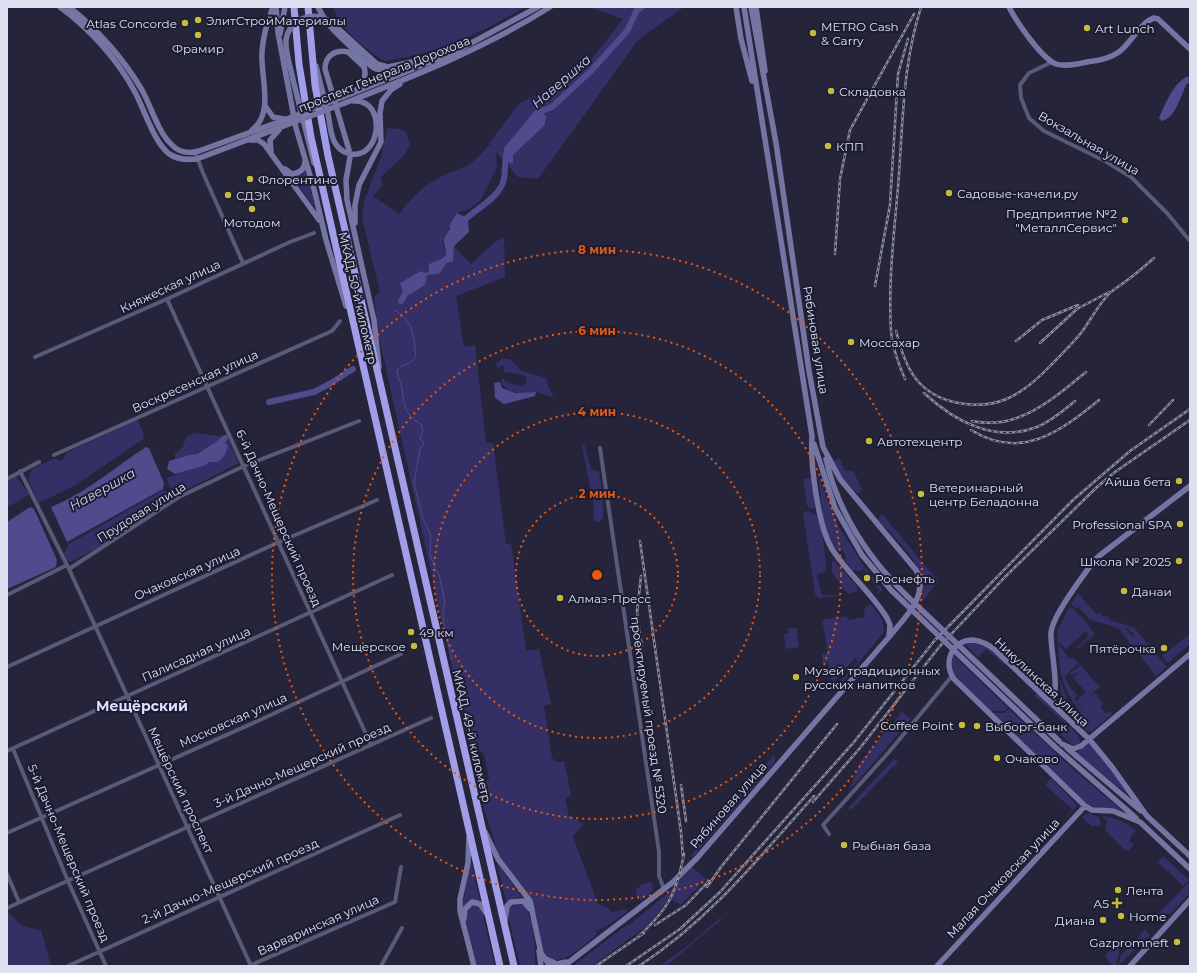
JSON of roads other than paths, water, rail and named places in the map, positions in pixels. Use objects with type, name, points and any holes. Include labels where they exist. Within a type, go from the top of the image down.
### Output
[{"type":"highway","name":"МКАД, 50-й километр","points":[[294,7],[302,87],[319,174],[396,514]]},
{"type":"highway","name":"МКАД, 50-й километр","points":[[308,7],[315,85],[328,156],[409,511]]},
{"type":"highway","name":"МКАД, 49-й километр","points":[[409,511],[514,966]]},
{"type":"highway","name":"МКАД, 49-й километр","points":[[396,514],[500,966]]},
{"type":"street","points":[[60,7],[86,29],[118,66],[136,94],[158,140],[165,150],[173,157],[180,159],[197,159],[283,127]]},
{"type":"street","points":[[69,7],[101,36],[123,62],[142,90],[168,141],[181,152],[195,152],[247,133],[288,121]]},
{"type":"street","points":[[247,133],[260,122],[265,105],[262,62],[264,32],[273,7]]},
{"type":"street","points":[[276,7],[289,99],[322,224],[355,335]]},
{"type":"street","points":[[280,43],[285,7]]},
{"type":"street","points":[[318,7],[326,21],[336,33],[375,68],[386,72],[396,71],[487,35]]},
{"type":"street","name":"проспект Генерала Дорохова","points":[[344,100],[427,64],[487,35],[538,7]]},
{"type":"street","name":"проспект Генерала Дорохова","points":[[288,121],[419,74],[480,47],[550,7]]},
{"type":"street","points":[[736,7],[743,45],[758,98]]},
{"type":"street","name":"Рябиновая улица","points":[[744,7],[812,436],[814,474],[822,523],[828,540],[839,558],[887,618]]},
{"type":"street","name":"Рябиновая улица","points":[[564,966],[664,889],[697,858],[889,637],[919,595],[920,587],[918,576],[840,479],[823,447],[809,371],[776,143],[751,7]]},
{"type":"street","points":[[756,7],[765,68],[766,91]]},
{"type":"street","points":[[1009,7],[1030,38],[1052,62],[1061,65],[1079,64],[1119,52],[1147,22],[1154,18],[1158,19],[1190,49]]},
{"type":"street","points":[[319,174],[312,157],[293,80],[286,44],[288,34],[294,24],[304,18],[318,16],[329,20],[372,60],[383,66],[395,67],[434,56]]},
{"type":"street","points":[[311,50],[334,141],[343,151],[352,154],[359,153],[371,146],[375,138],[374,114],[372,109],[366,103],[344,100]]},
{"type":"street","points":[[344,100],[360,87],[365,79],[365,71],[362,64],[353,55],[348,52],[339,51],[328,58],[325,69],[349,150]]},
{"type":"street","name":"Вокзальная улица","points":[[1052,62],[1029,73],[1020,85],[1020,93],[1029,118],[1044,131],[1131,176],[1167,213],[1190,241]]},
{"type":"street","points":[[357,240],[354,218],[356,195],[359,185],[381,142],[380,112],[382,101],[391,90],[419,74]]},
{"type":"street","points":[[265,105],[273,117],[288,121]]},
{"type":"street","points":[[271,152],[270,143],[272,136],[288,121]]},
{"type":"street","points":[[244,141],[261,141],[282,166],[322,224]]},
{"type":"street","points":[[195,152],[243,263]]},
{"type":"street","points":[[282,166],[292,174],[299,172],[304,167],[304,157]]},
{"type":"street","points":[[350,157],[346,190],[374,320],[382,391]]},
{"type":"street","name":"Княжеская улица","points":[[35,357],[168,299],[243,263],[314,233]]},
{"type":"street","name":"6-й Дачно-Мещерский проезд","points":[[168,299],[371,745]]},
{"type":"street","name":"Воскресенская улица","points":[[54,454],[332,331],[340,321]]},
{"type":"street","name":"Прудовая улица","points":[[7,595],[68,567],[179,498],[244,466],[359,420]]},
{"type":"street","points":[[812,436],[835,508],[862,555],[891,590],[1054,746],[1140,822],[1190,869]]},
{"type":"street","points":[[823,447],[830,475],[842,505],[868,551],[895,584],[1102,780],[1147,816]]},
{"type":"street","name":"проектируемый проезд № 5320","points":[[600,448],[659,852],[659,876],[664,889]]},
{"type":"street","points":[[7,479],[39,462]]},
{"type":"street","name":"Мещёрский проспект","points":[[20,471],[68,567],[250,966]]},
{"type":"street","points":[[1051,703],[1055,692],[1051,631],[1058,615],[1093,562],[1099,556],[1190,486]]},
{"type":"street","name":"Очаковская улица","points":[[7,667],[279,542],[377,500]]},
{"type":"street","name":"Палисадная улица","points":[[7,751],[230,651],[392,575]]},
{"type":"street","points":[[887,618],[895,622],[903,618]]},
{"type":"street","points":[[887,618],[890,625],[889,637]]},
{"type":"street","name":"Никулинская улица","points":[[952,676],[949,659],[954,648],[965,641],[978,641],[996,650],[1089,739],[1112,767],[1147,816],[1190,856]]},
{"type":"street","name":"Московская улица","points":[[7,833],[401,654]]},
{"type":"street","points":[[1061,742],[1076,749],[1190,654]]},
{"type":"street","points":[[829,834],[823,825],[889,752],[952,676],[1086,806],[1092,810],[1113,812],[1140,822]]},
{"type":"street","name":"3-й Дачно-Мещерский проезд","points":[[7,908],[188,829],[431,718]]},
{"type":"street","name":"5-й Дачно-Мещерский проезд","points":[[13,748],[41,818],[106,966]]},
{"type":"street","name":"Малая Очаковская улица","points":[[936,966],[1086,806]]},
{"type":"street","name":"2-й Дачно-Мещерский проезд","points":[[68,966],[400,815]]},
{"type":"street","points":[[482,826],[498,859],[528,898],[533,915],[541,966]]},
{"type":"street","points":[[469,828],[468,863],[460,902],[460,914],[474,966]]},
{"type":"street","name":"Варваринская улица","points":[[250,966],[395,902],[401,867]]},
{"type":"street","points":[[7,874],[19,902]]},
{"type":"street","points":[[505,926],[507,906],[511,902],[518,900],[526,902],[533,915]]},
{"type":"street","points":[[1130,966],[1190,900]]},
{"type":"street","points":[[464,925],[465,909],[470,903],[475,902],[482,905],[492,928]]},
{"type":"street","points":[[381,966],[402,928]]},
{"type":"street","points":[[538,945],[543,957],[550,966]]},
{"type":"street","points":[[536,966],[538,945]]},
{"type":"street","points":[[543,957],[558,964],[572,959]]},
{"type":"water","points":[[1188,76],[1190,82],[1186,85],[1177,106],[1171,116],[1162,121],[1159,118],[1170,94],[1178,83]]},
{"type":"water","points":[[537,108],[546,116],[545,125],[513,155],[513,163],[510,163],[503,155],[504,148]]},
{"type":"water","points":[[457,213],[468,218],[469,232],[454,246],[453,261],[447,263],[439,274],[427,275],[425,285],[409,295],[402,290],[400,283],[421,271],[426,273],[429,271],[429,264],[443,258],[446,254],[444,239],[450,229],[450,224]]},
{"type":"water","points":[[500,382],[502,388],[515,393],[536,392],[535,396],[504,404],[495,398],[494,383]]},
{"type":"water","points":[[221,441],[226,443],[228,447],[224,456],[218,462],[209,462],[206,465],[175,474],[167,469],[169,461],[197,454],[214,443]]},
{"type":"water","points":[[146,447],[149,448],[164,483],[163,489],[67,542],[51,507],[76,495]]},
{"type":"water","points":[[30,507],[34,509],[57,560],[56,567],[7,589],[7,522]]},
{"type":"waterway","name":"Навершка","points":[[634,7],[637,10]]},
{"type":"waterway","name":"Навершка","points":[[536,118],[539,112],[552,107],[591,71],[627,31],[637,10],[642,7]]},
{"type":"waterway","name":"Навершка","points":[[462,223],[488,202],[501,187],[504,179],[505,161],[508,151]]},
{"type":"waterway","name":"Навершка","points":[[401,301],[410,286]]},
{"type":"waterway","points":[[394,310],[406,319],[412,330],[413,336],[416,357],[399,368],[397,373],[406,410],[408,414],[421,424],[423,430],[420,438],[424,443],[420,449],[414,483],[423,519],[431,535],[430,554],[436,571],[439,574],[445,603],[443,608],[444,623],[452,659]]},
{"type":"waterway","name":"Навершка","points":[[269,402],[314,392],[353,369]]},
{"type":"waterway","name":"Навершка","points":[[215,447],[225,438]]},
{"type":"railway","points":[[905,379],[896,355],[892,336],[890,312],[891,276],[904,96],[910,51],[921,7]]},
{"type":"railway","points":[[835,254],[840,179],[850,130],[914,14]]},
{"type":"railway","points":[[875,286],[890,205],[898,74],[908,39]]},
{"type":"railway","points":[[896,331],[907,365],[913,375],[928,390],[950,401],[981,405],[994,403],[1007,399],[1030,385],[1067,349],[1081,333],[1109,294],[1154,258]]},
{"type":"railway","points":[[1040,343],[1077,309],[1109,292]]},
{"type":"railway","points":[[1016,341],[1042,320],[1078,305]]},
{"type":"railway","points":[[972,421],[989,423],[1020,417],[1048,402],[1086,372]]},
{"type":"railway","points":[[924,393],[949,413],[962,421],[976,427],[1006,433],[1021,431],[1042,425],[1058,415],[1075,401]]},
{"type":"railway","points":[[971,430],[989,439],[1007,443],[1023,443],[1039,439],[1055,432],[1070,423],[1099,400]]},
{"type":"railway","points":[[1149,425],[1173,400]]},
{"type":"railway","points":[[626,966],[680,929],[720,892],[854,742],[935,640],[1073,500],[1130,451],[1190,409]]},
{"type":"railway","points":[[813,802],[860,748],[940,646],[1004,578],[1097,487],[1115,472],[1190,420]]},
{"type":"railway","points":[[640,541],[681,832],[683,858]]},
{"type":"railway","points":[[641,576],[637,612],[642,651]]},
{"type":"railway","points":[[707,887],[721,867],[837,724]]},
{"type":"railway","points":[[681,785],[686,821]]},
{"type":"railway","points":[[639,966],[688,929],[711,908],[753,865],[814,796]]},
{"type":"railway","points":[[639,936],[658,917],[670,900],[678,880],[684,854]]},
{"type":"railway","points":[[655,925],[686,905],[709,881]]},
{"type":"railway","points":[[596,966],[644,933]]},
{"type":"place","name":"ЭлитСтройМатериалы","points":[[198,20]]},
{"type":"place","name":"Atlas Concorde","points":[[185,23]]},
{"type":"place","name":"Art Lunch","points":[[1087,28]]},
{"type":"place","name":"METRO Cash & Carry","points":[[813,33]]},
{"type":"place","name":"Фрамир","points":[[198,35]]},
{"type":"place","name":"Складовка","points":[[831,91]]},
{"type":"place","name":"КПП","points":[[828,146]]},
{"type":"place","name":"Флорентино","points":[[250,179]]},
{"type":"place","name":"Садовые-качели.ру","points":[[949,193]]},
{"type":"place","name":"СДЭК","points":[[228,195]]},
{"type":"place","name":"Мотодом","points":[[252,209]]},
{"type":"place","name":"Предприятие №2 \"МеталлСервис\"","points":[[1125,220]]},
{"type":"place","name":"Моссахар","points":[[851,342]]},
{"type":"place","name":"Автотехцентр","points":[[869,441]]},
{"type":"place","name":"Айша бета","points":[[1179,481]]},
{"type":"place","name":"Ветеринарный центр Беладонна","points":[[921,494]]},
{"type":"place","name":"Professional SPA","points":[[1180,524]]},
{"type":"place","name":"Школа № 2025","points":[[1179,561]]},
{"type":"place","name":"Роснефть","points":[[867,578]]},
{"type":"place","name":"Данаи","points":[[1124,591]]},
{"type":"place","name":"Алмаз-Пресс","points":[[560,598]]},
{"type":"place","name":"49 км","points":[[411,632]]},
{"type":"place","name":"Мещерское","points":[[414,646]]},
{"type":"place","name":"Пятёрочка","points":[[1164,648]]},
{"type":"place","name":"Музей традиционных русских напитков","points":[[796,677]]},
{"type":"place","name":"Coffee Point","points":[[962,725]]},
{"type":"place","name":"Выборг-банк","points":[[977,726]]},
{"type":"place","name":"Очаково","points":[[997,758]]},
{"type":"place","name":"Рыбная база","points":[[844,845]]},
{"type":"place","name":"Лента","points":[[1118,890]]},
{"type":"place","name":"А5","points":[[1117,903]]},
{"type":"place","name":"Home","points":[[1121,916]]},
{"type":"place","name":"Диана","points":[[1103,920]]},
{"type":"place","name":"Gazpromneft","points":[[1177,942]]},
{"type":"district","name":"Мещёрский","points":[[142,706]]}]
